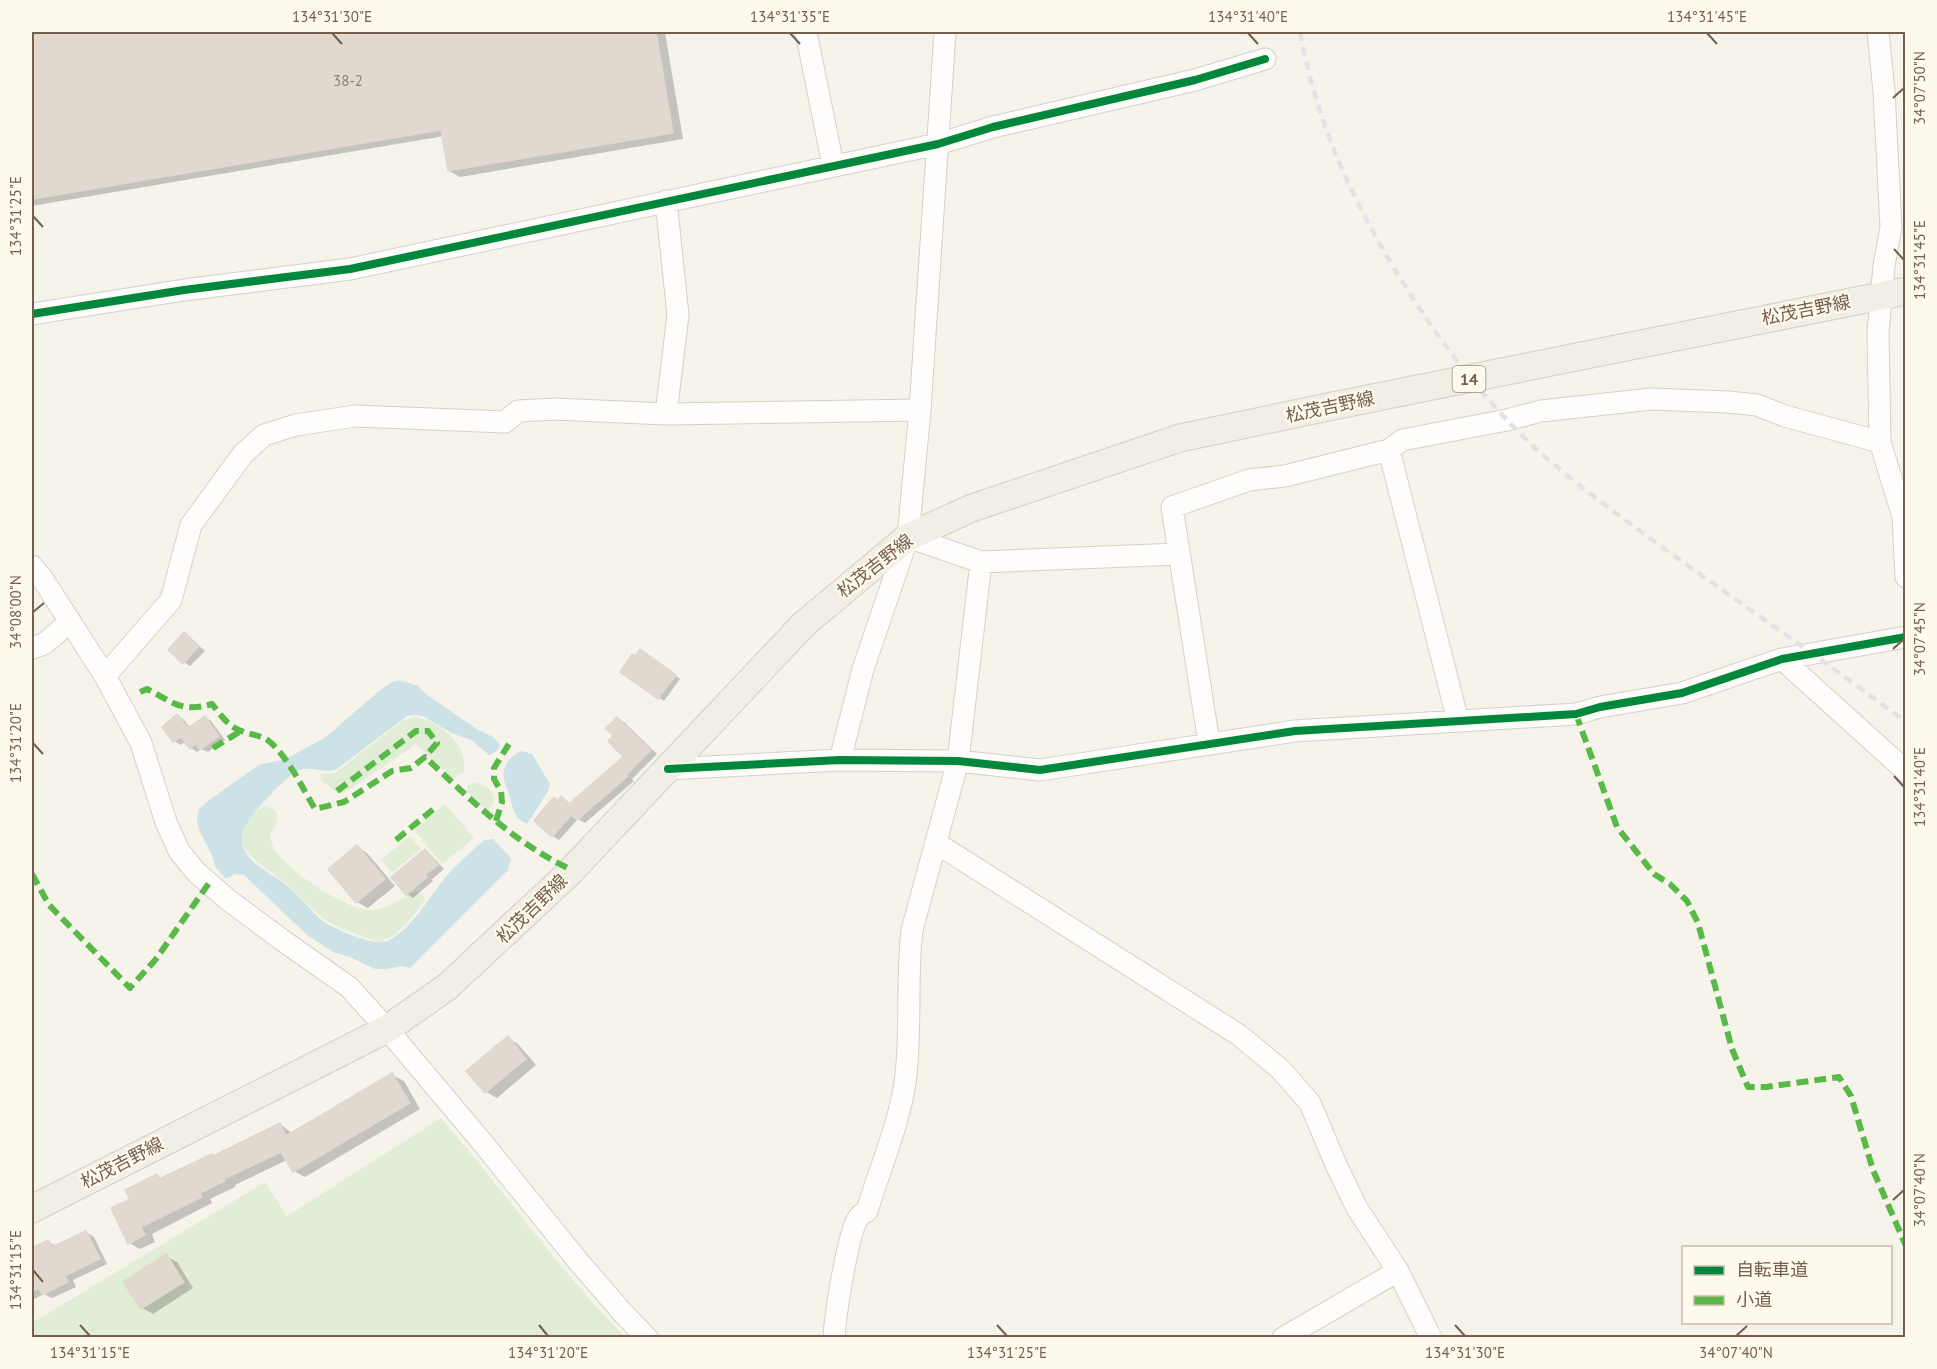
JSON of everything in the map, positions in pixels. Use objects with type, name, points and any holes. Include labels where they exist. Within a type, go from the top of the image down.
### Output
[{"type":"main road","name":"松茂吉野線","points":[[32,1209],[387,1029],[447,987],[567,875],[804,624],[908,537],[972,508],[1180,438],[1893,293]]},
{"type":"street","points":[[806,32],[833,165]]},
{"type":"street","points":[[840,760],[863,669],[908,537],[920,410],[945,32]]},
{"type":"street","points":[[1878,32],[1884,92],[1893,293],[1878,332],[1880,442],[1903,518],[1905,577]]},
{"type":"street","points":[[32,314],[184,290],[350,269],[938,144],[993,127],[1195,80],[1265,59]]},
{"type":"street","points":[[666,201],[678,315],[666,414]]},
{"type":"street","points":[[1209,743],[1172,507],[1249,480],[1285,476],[1389,450],[1402,440],[1541,411],[1651,399],[1757,405],[1785,416],[1880,442]]},
{"type":"street","points":[[105,676],[171,600],[192,525],[243,454],[264,435],[296,425],[355,416],[505,422],[518,411],[546,410],[666,414],[920,410]]},
{"type":"street","points":[[1389,450],[1458,721]]},
{"type":"street","points":[[908,537],[981,562],[1179,554]]},
{"type":"street","points":[[834,1338],[835,1317],[850,1241],[858,1218],[867,1211],[905,1083],[909,956],[912,930],[958,761],[981,562]]},
{"type":"street","points":[[32,566],[105,676],[141,743],[166,822],[179,851],[196,872],[227,899],[349,987],[482,1142],[578,1261],[648,1338]]},
{"type":"street","points":[[32,648],[44,644],[70,622]]},
{"type":"street","points":[[668,768],[840,760],[958,761],[1040,770],[1295,731],[1576,714],[1600,707],[1682,693],[1782,658],[1905,637]]},
{"type":"street","points":[[1782,658],[1905,771]]},
{"type":"street","points":[[936,843],[1239,1035],[1280,1069],[1310,1103],[1356,1208],[1398,1271],[1431,1338]]},
{"type":"street","points":[[1283,1338],[1398,1271]]},
{"type":"green space","points":[[413,717],[432,723],[450,735],[462,752],[464,772],[453,779],[416,744],[343,794],[322,781],[320,778],[322,774],[335,773],[402,721]]},
{"type":"green space","points":[[474,782],[489,789],[494,796],[494,801],[488,810],[467,792],[467,787]]},
{"type":"green space","points":[[445,804],[474,838],[442,864],[414,830]]},
{"type":"green space","points":[[263,806],[272,809],[276,814],[277,819],[270,837],[276,851],[298,873],[329,894],[345,903],[370,910],[389,906],[417,891],[424,896],[425,900],[398,932],[377,942],[327,921],[290,886],[246,850],[242,841],[243,830]]},
{"type":"green space","points":[[410,836],[421,849],[392,873],[381,860]]},
{"type":"green space","points":[[441,1118],[577,1285],[625,1337],[32,1338],[32,1323],[265,1182],[287,1216]]},
{"type":"shaded area","points":[[399,680],[418,686],[427,695],[477,729],[493,737],[500,745],[498,750],[489,755],[471,740],[451,733],[423,716],[407,716],[337,769],[329,771],[302,769],[287,778],[252,816],[243,831],[242,841],[244,850],[256,864],[288,886],[320,919],[353,936],[381,942],[396,936],[404,929],[448,874],[484,840],[493,839],[511,858],[508,870],[410,968],[402,966],[375,969],[333,952],[307,935],[244,875],[235,874],[226,879],[216,868],[199,830],[197,819],[199,809],[259,765],[286,759],[326,737],[379,691]]},
{"type":"shaded area","points":[[522,751],[532,754],[550,784],[527,824],[522,822],[514,812],[503,775],[508,762]]},
{"type":"building","points":[[32,32],[656,32],[673,133],[448,171],[441,130],[32,199]]},
{"type":"building","points":[[184,632],[199,646],[183,664],[168,650]]},
{"type":"building","points":[[640,649],[676,675],[658,699],[620,672],[632,654],[635,656]]},
{"type":"building","points":[[177,714],[188,728],[205,716],[219,736],[200,750],[196,744],[190,749],[181,737],[173,742],[162,727]]},
{"type":"building","points":[[617,717],[651,750],[626,775],[628,776],[577,820],[571,815],[552,837],[534,821],[554,797],[558,801],[561,796],[569,804],[623,757],[608,741],[613,736],[606,728]]},
{"type":"building","points":[[357,845],[385,879],[356,903],[328,869]]},
{"type":"building","points":[[425,849],[438,865],[406,895],[391,877]]},
{"type":"building","points":[[508,1036],[526,1059],[485,1093],[466,1071]]},
{"type":"building","points":[[392,1073],[410,1103],[293,1172],[281,1152],[224,1179],[225,1181],[200,1193],[202,1197],[141,1227],[145,1235],[128,1244],[111,1208],[130,1199],[125,1190],[157,1174],[159,1179],[212,1154],[213,1156],[280,1123],[286,1136]]},
{"type":"building","points":[[86,1231],[100,1259],[65,1276],[68,1282],[42,1295],[39,1288],[32,1292],[32,1248],[48,1240],[52,1247]]},
{"type":"building","points":[[166,1254],[184,1282],[141,1309],[123,1282]]},
{"type":"railway","points":[[1300,32],[1308,68],[1329,137],[1342,170],[1374,234],[1412,297],[1484,395],[1535,448],[1583,488],[1906,722]]},
{"type":"marked path","points":[[140,692],[147,689],[185,707],[212,704],[235,728],[266,739],[289,765],[315,809],[344,802],[392,771],[411,768],[425,757],[512,834],[572,870]]},
{"type":"marked path","points":[[1576,714],[1617,827],[1654,874],[1670,884],[1687,901],[1698,923],[1732,1049],[1748,1087],[1766,1087],[1839,1077],[1851,1096],[1873,1170],[1906,1246]]},
{"type":"marked path","points":[[213,748],[241,731]]},
{"type":"marked path","points":[[337,791],[416,731],[428,731],[437,743],[425,757]]},
{"type":"marked path","points":[[496,821],[502,802],[501,791],[494,779],[494,768],[512,739]]},
{"type":"marked path","points":[[396,840],[436,807]]},
{"type":"marked path","points":[[32,874],[49,905],[130,988],[156,959],[209,883]]},
{"type":"cycle path","points":[[32,314],[184,290],[350,269],[938,144],[993,127],[1195,80],[1265,59]]},
{"type":"cycle path","points":[[668,769],[840,760],[958,761],[1040,770],[1295,731],[1576,714],[1600,707],[1682,693],[1782,659],[1906,637]]}]
